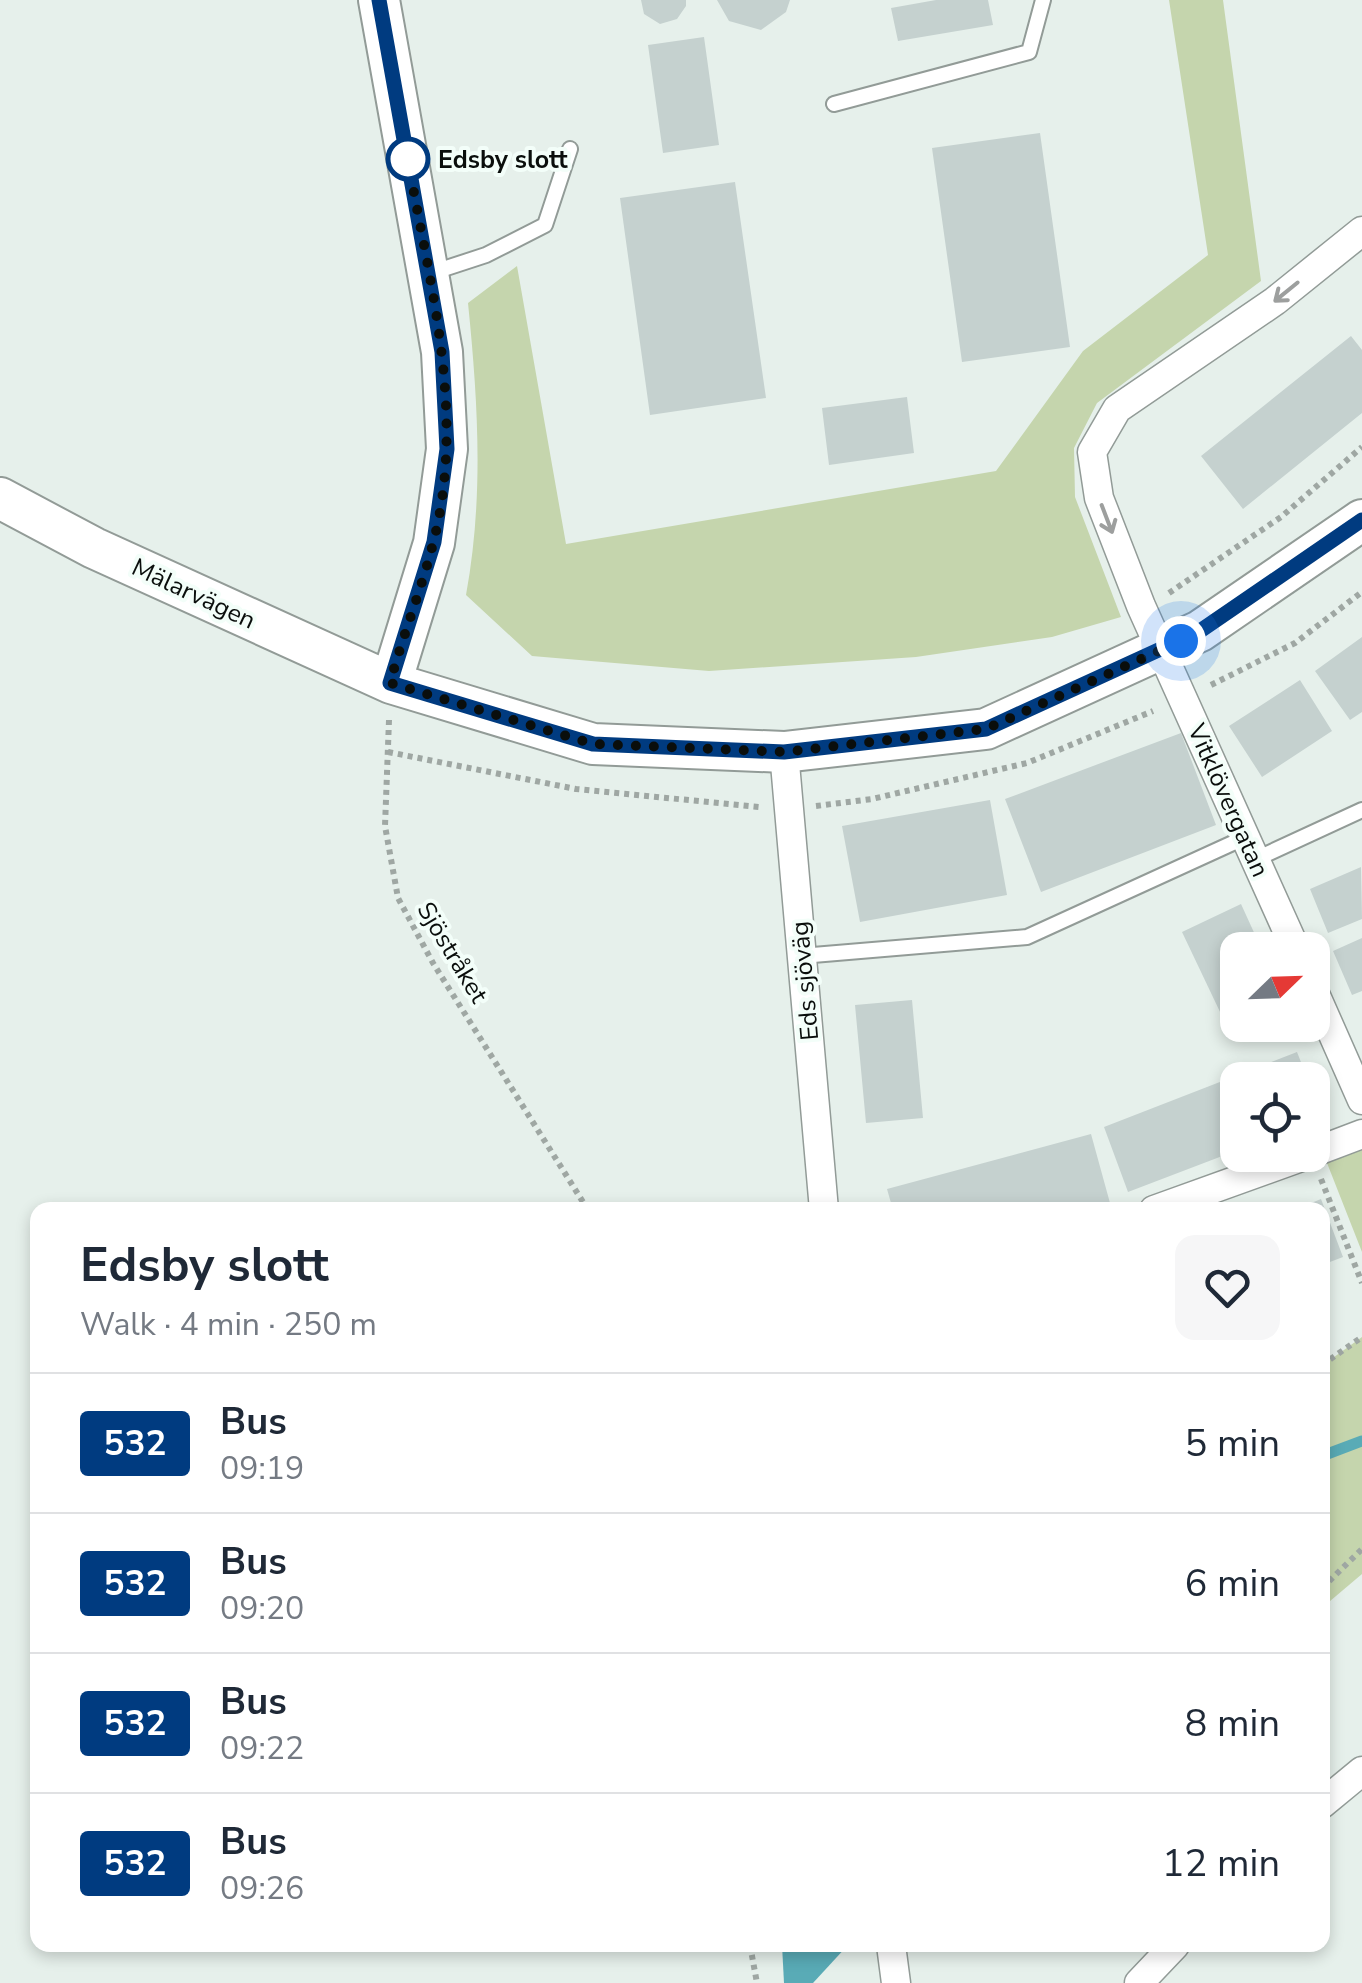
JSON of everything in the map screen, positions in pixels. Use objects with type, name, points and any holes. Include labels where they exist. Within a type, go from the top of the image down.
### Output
[{"type":"main road","points":[[380,0],[442,352],[447,449],[434,542],[390,683]]},
{"type":"main road","name":"Mälarvägen","points":[[0,498],[94,548],[390,683],[593,744],[784,752],[986,729],[1162,651],[1362,520]]},
{"type":"street","name":"Vitklövergatan","points":[[1288,932],[1141,606],[1099,498],[1092,452],[1117,409],[1275,301],[1362,230]]},
{"type":"street","name":"Eds sjöväg","points":[[784,752],[823,1202]]},
{"type":"street","points":[[1330,1028],[1362,1100]]},
{"type":"street","points":[[1330,1151],[1362,1134]]},
{"type":"street","points":[[1179,1202],[1275,1172]]},
{"type":"street","points":[[1330,1797],[1362,1771]]},
{"type":"street","points":[[892,1952],[896,1983]]},
{"type":"street","points":[[1139,1983],[1168,1952]]},
{"type":"lane","points":[[834,104],[1029,52],[1043,0]]},
{"type":"lane","points":[[430,274],[486,255],[545,225],[570,148]]},
{"type":"lane","points":[[801,956],[1027,937],[1251,848],[1362,810]]},
{"type":"path","points":[[1141,606],[1181,587],[1281,517],[1362,447]]},
{"type":"path","name":"Sjöstråket","points":[[390,683],[385,826],[398,898],[433,963],[583,1202]]},
{"type":"path","points":[[1318,1172],[1330,1202]]},
{"type":"path","points":[[1330,1203],[1362,1283]]},
{"type":"path","points":[[1330,1359],[1362,1337]]},
{"type":"path","points":[[1330,1580],[1362,1549]]},
{"type":"path","points":[[751,1952],[757,1983]]},
{"type":"green space","points":[[1169,0],[1223,0],[1261,281],[1097,403],[1074,448],[1075,497],[1121,617],[1052,637],[916,657],[709,671],[532,656],[466,595],[477,486],[468,303],[517,266],[566,544],[996,471],[1083,351],[1208,255]]},
{"type":"green space","points":[[1362,1149],[1362,1252],[1330,1171],[1330,1162]]},
{"type":"green space","points":[[1362,1337],[1362,1574],[1330,1601],[1330,1360]]},
{"type":"water","points":[[782,1952],[842,1952],[813,1983],[784,1983]]},
{"type":"building","points":[[641,0],[686,0],[686,6],[677,19],[660,24],[644,14]]},
{"type":"building","points":[[717,0],[790,0],[786,12],[761,30],[729,21]]},
{"type":"building","points":[[936,0],[988,0],[993,25],[898,41],[891,8]]},
{"type":"building","points":[[704,37],[719,145],[663,153],[648,45]]},
{"type":"building","points":[[1040,133],[1070,347],[962,362],[932,148]]},
{"type":"building","points":[[735,182],[766,398],[650,415],[620,198]]},
{"type":"building","points":[[1351,336],[1362,350],[1362,413],[1243,509],[1201,456]]},
{"type":"building","points":[[907,397],[914,453],[829,465],[822,408]]},
{"type":"building","points":[[1362,637],[1362,712],[1350,720],[1315,671]]},
{"type":"building","points":[[1300,680],[1332,731],[1262,777],[1229,726]]},
{"type":"building","points":[[1181,733],[1216,825],[1041,892],[1005,799]]},
{"type":"building","points":[[990,800],[1007,895],[860,922],[842,826]]},
{"type":"building","points":[[1361,867],[1362,919],[1328,932],[1310,889]]},
{"type":"building","points":[[1241,904],[1254,932],[1220,932],[1220,1012],[1182,932]]},
{"type":"building","points":[[1362,938],[1362,991],[1352,995],[1333,951]]},
{"type":"building","points":[[912,1000],[923,1118],[866,1123],[855,1005]]},
{"type":"building","points":[[1297,1052],[1301,1062],[1271,1062]]},
{"type":"building","points":[[1220,1082],[1220,1157],[1128,1192],[1104,1127]]},
{"type":"building","points":[[1091,1134],[1110,1202],[891,1202],[887,1189]]},
{"type":"building","points":[[1330,1223],[1343,1257],[1330,1262]]},
{"type":"waterway","points":[[1330,1453],[1362,1441]]},
{"type":"bus line","name":"532","points":[[379,0],[442,352],[447,449],[434,542],[390,683],[593,744],[784,752],[986,729],[1200,631],[1362,520]]},
{"type":"place","name":"Edsby slott","points":[[408,159]]},
{"type":"route","points":[[408,159],[406,149],[442,352],[447,449],[434,542],[390,683],[593,744],[784,752],[986,729],[1181,641]]}]
